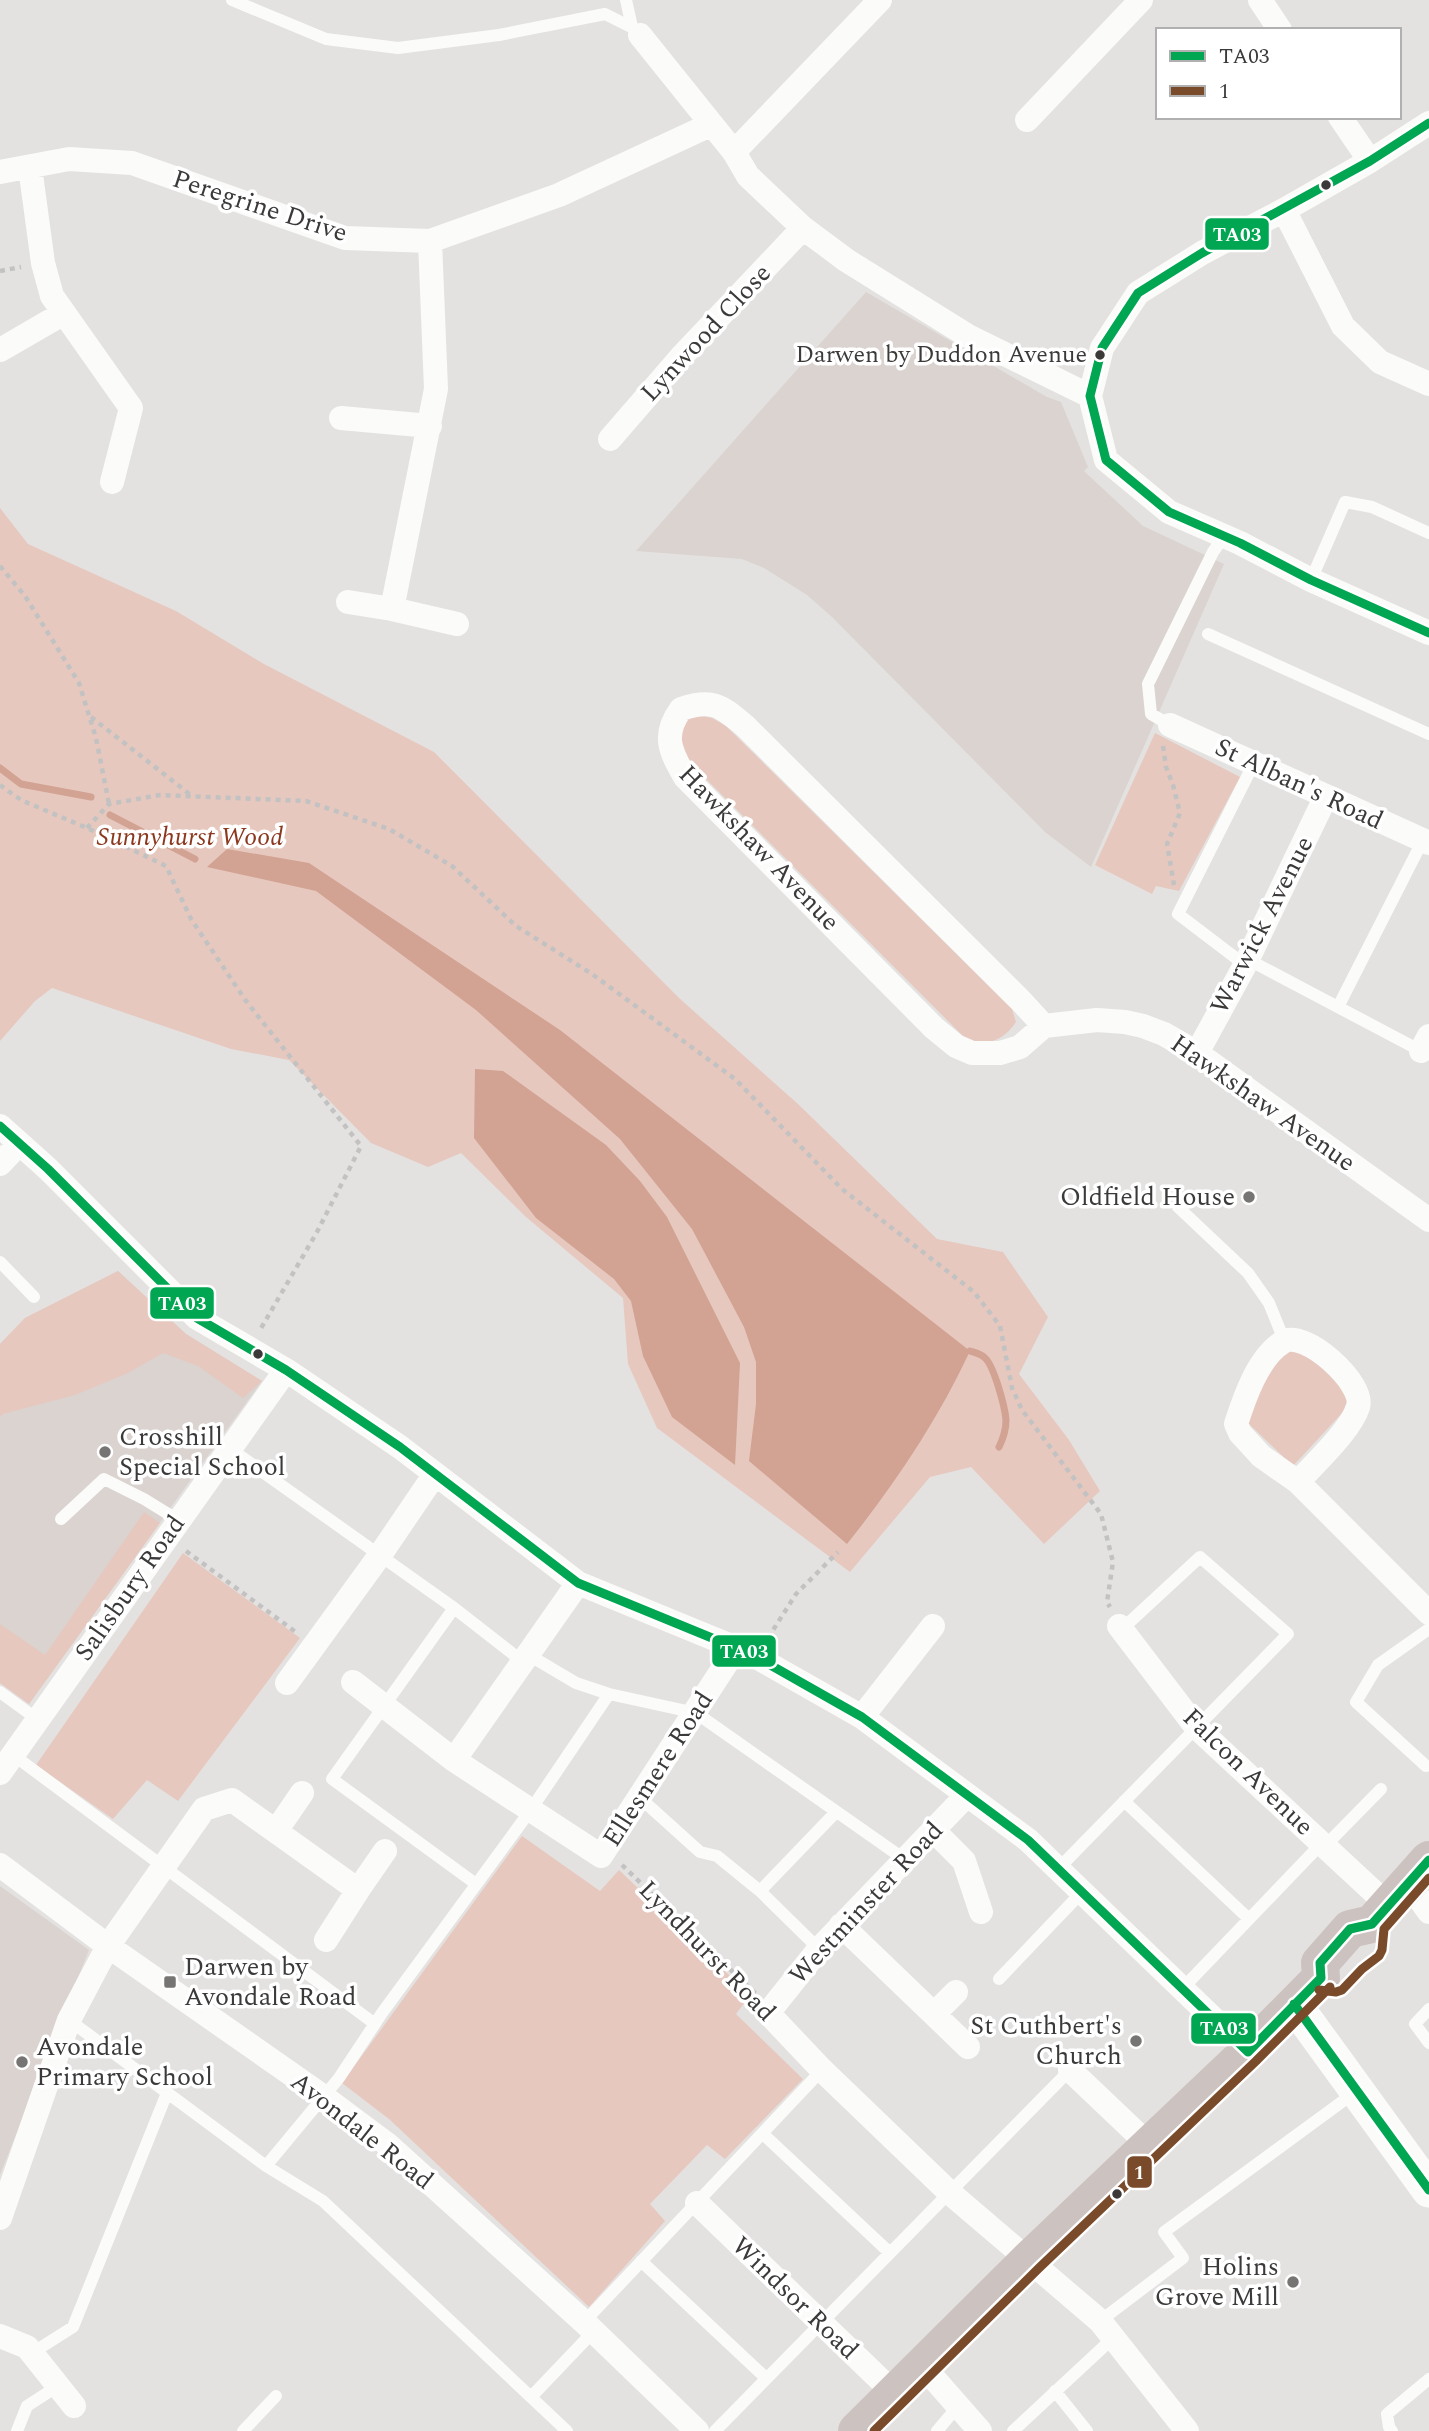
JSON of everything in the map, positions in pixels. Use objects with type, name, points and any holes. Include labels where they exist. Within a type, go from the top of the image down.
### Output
[{"type":"highway","points":[[857,2431],[1030,2259],[1248,2052],[1321,1978],[1320,1963],[1350,1928],[1406,1897]]},
{"type":"street","points":[[734,152],[880,0]]},
{"type":"street","points":[[1027,120],[1141,0]]},
{"type":"street","points":[[1265,2],[1279,28]]},
{"type":"street","points":[[636,31],[734,152],[748,176],[803,228],[846,260],[968,336],[1090,396]]},
{"type":"street","points":[[1341,119],[1370,161]]},
{"type":"street","points":[[1429,123],[1370,161],[1202,253],[1138,293],[1101,348],[1090,396],[1106,460],[1169,512],[1232,539],[1311,580],[1429,633]]},
{"type":"street","name":"Peregrine Drive","points":[[0,172],[69,159],[131,163],[345,239],[430,241],[559,195],[710,125]]},
{"type":"street","points":[[30,167],[43,263],[52,296],[131,408],[112,482]]},
{"type":"street","points":[[1284,210],[1343,326],[1380,362],[1429,384]]},
{"type":"street","name":"Lynwood Close","points":[[610,439],[681,357],[803,228]]},
{"type":"street","points":[[392,609],[436,389],[430,241]]},
{"type":"street","points":[[0,350],[64,313]]},
{"type":"street","points":[[341,418],[430,426]]},
{"type":"street","points":[[348,603],[392,609],[457,624]]},
{"type":"street","name":"Hawkshaw Avenue","points":[[1044,1026],[745,726],[723,708],[711,703],[681,709],[670,730],[669,743],[685,777],[934,1028],[956,1046],[972,1053],[1000,1053],[1020,1048],[1044,1026],[1097,1020],[1125,1021],[1143,1026],[1164,1034],[1197,1053],[1429,1220]]},
{"type":"street","name":"St Alban's Road","points":[[1170,725],[1426,842]]},
{"type":"street","name":"Warwick Avenue","points":[[1197,1053],[1246,962],[1326,796]]},
{"type":"street","points":[[0,1125],[48,1169],[197,1318],[286,1370],[400,1447],[578,1583],[748,1653],[862,1717],[1028,1840],[1248,2052]]},
{"type":"street","points":[[0,1164],[19,1144]]},
{"type":"street","points":[[1298,1482],[1343,1432],[1359,1406],[1358,1395],[1352,1381],[1324,1355],[1300,1341],[1284,1340],[1270,1353],[1248,1389],[1236,1424],[1240,1433],[1261,1456],[1298,1482],[1429,1613]]},
{"type":"street","name":"Salisbury Road","points":[[6,1764],[286,1370]]},
{"type":"street","points":[[287,1683],[435,1474]]},
{"type":"street","points":[[454,1760],[578,1583]]},
{"type":"street","points":[[862,1717],[933,1626]]},
{"type":"street","name":"Falcon Avenue","points":[[1120,1628],[1196,1727],[1323,1845],[1406,1897]]},
{"type":"street","name":"Ellesmere Road","points":[[601,1856],[696,1713],[748,1653]]},
{"type":"street","points":[[353,1682],[454,1760],[601,1856]]},
{"type":"street","points":[[276,1831],[302,1793]]},
{"type":"street","name":"Westminster Road","points":[[768,2013],[818,1949],[967,1795]]},
{"type":"street","points":[[0,2218],[69,2020],[108,1946],[204,1809],[232,1800],[358,1890]]},
{"type":"street","points":[[933,1830],[964,1861],[981,1912]]},
{"type":"street","points":[[326,1940],[385,1851]]},
{"type":"street","name":"Avondale Road","points":[[0,1865],[108,1946],[387,2144],[589,2327],[696,2431]]},
{"type":"street","points":[[841,1925],[968,2047]]},
{"type":"street","points":[[934,2014],[956,1992]]},
{"type":"street","points":[[1294,2004],[1429,2190]]},
{"type":"street","name":"Lyndhurst Road","points":[[768,2013],[822,2070],[950,2193],[1030,2259],[1107,2329],[1187,2431]]},
{"type":"street","points":[[1070,2070],[1150,2146]]},
{"type":"street","name":"Windsor Road","points":[[697,2203],[894,2393]]},
{"type":"street","points":[[0,2336],[27,2347],[74,2406]]},
{"type":"street","points":[[922,2365],[980,2431]]},
{"type":"lane","points":[[232,0],[326,39],[398,48],[499,35],[605,14],[636,31]]},
{"type":"lane","points":[[626,0],[636,31]]},
{"type":"lane","points":[[1311,580],[1345,502],[1372,508],[1429,533]]},
{"type":"lane","points":[[1170,725],[1151,714],[1148,684],[1213,552],[1232,539]]},
{"type":"lane","points":[[1208,634],[1429,734]]},
{"type":"lane","points":[[1254,763],[1178,914],[1246,962],[1426,1047]]},
{"type":"lane","points":[[1338,1007],[1426,842]]},
{"type":"lane","points":[[1178,1207],[1248,1273],[1269,1303],[1284,1340]]},
{"type":"lane","points":[[0,1262],[34,1297]]},
{"type":"lane","points":[[229,1448],[524,1658],[576,1683],[609,1694],[696,1713],[904,1859]]},
{"type":"lane","points":[[61,1519],[104,1479],[144,1499],[172,1529]]},
{"type":"lane","points":[[1058,1869],[1288,1634],[1200,1557],[1120,1628]]},
{"type":"lane","points":[[454,1608],[332,1779],[476,1884]]},
{"type":"lane","points":[[1426,1766],[1356,1702],[1378,1665],[1429,1629]]},
{"type":"lane","points":[[0,1692],[37,1719]]},
{"type":"lane","points":[[266,2166],[324,2097],[530,1811],[609,1694]]},
{"type":"lane","points":[[6,1764],[162,1867],[375,2024]]},
{"type":"lane","points":[[1182,1989],[1381,1789]]},
{"type":"lane","points":[[639,1797],[700,1852],[717,1856],[760,1891],[818,1949]]},
{"type":"lane","points":[[1124,1801],[1250,1919]]},
{"type":"lane","points":[[760,1891],[836,1812]]},
{"type":"lane","points":[[999,1979],[1082,1892]]},
{"type":"lane","points":[[1429,2008],[1415,2024],[1429,2043]]},
{"type":"lane","points":[[69,2020],[266,2166],[323,2201],[567,2431]]},
{"type":"lane","points":[[531,2397],[641,2261],[822,2070]]},
{"type":"lane","points":[[715,2431],[1070,2070]]},
{"type":"lane","points":[[1013,2431],[1055,2390],[1107,2329],[1183,2258],[1164,2232],[1357,2091]]},
{"type":"lane","points":[[32,2353],[73,2327],[167,2093]]},
{"type":"lane","points":[[763,2134],[890,2253]]},
{"type":"lane","points":[[641,2261],[766,2378]]},
{"type":"lane","points":[[1392,2431],[1387,2414],[1429,2379]]},
{"type":"lane","points":[[17,2431],[27,2406],[58,2386]]},
{"type":"lane","points":[[1055,2390],[1087,2431]]},
{"type":"lane","points":[[243,2431],[276,2396]]},
{"type":"lane","points":[[937,2431],[958,2406]]},
{"type":"path","points":[[0,566],[25,596],[79,683],[96,738],[109,804]]},
{"type":"path","points":[[90,717],[192,796]]},
{"type":"path","points":[[1170,725],[1163,745],[1166,767],[1180,813],[1167,844],[1178,914]]},
{"type":"path","points":[[0,785],[21,800],[166,866],[191,919],[246,1001],[361,1146],[317,1232],[250,1349]]},
{"type":"path","points":[[87,828],[109,804],[160,795],[306,801],[389,830],[452,866],[516,926],[592,974],[735,1079],[842,1189],[974,1292],[1000,1326],[1012,1388],[1022,1410],[1101,1514],[1113,1562],[1107,1602],[1120,1628]]},
{"type":"path","points":[[172,1529],[313,1647]]},
{"type":"path","points":[[748,1653],[796,1594],[838,1552]]},
{"type":"path","name":"Lyndhurst Road","points":[[601,1856],[620,1863],[755,1993],[768,2013]]},
{"type":"shaded area","points":[[866,292],[1047,397],[1061,402],[1088,467],[1084,471],[1143,526],[1224,564],[1091,867],[1045,832],[807,595],[764,568],[742,559],[636,551]]},
{"type":"shaded area","points":[[227,849],[309,863],[560,1030],[970,1351],[944,1402],[914,1451],[847,1544],[749,1461],[756,1404],[756,1362],[744,1327],[692,1229],[620,1139],[476,1010],[316,891],[207,867]]},
{"type":"shaded area","points":[[475,1069],[503,1071],[606,1145],[640,1181],[667,1217],[740,1363],[735,1465],[672,1417],[643,1356],[631,1301],[614,1279],[536,1218],[474,1138]]},
{"type":"shaded area","name":"Crosshill Special School","points":[[118,1271],[186,1334],[262,1381],[29,1704],[0,1683],[0,1344],[25,1318]]},
{"type":"shaded area","name":"Avondale Primary School","points":[[0,1886],[89,1950],[0,2175]]},
{"type":"green space","name":"Sunnyhurst Wood","points":[[0,508],[28,544],[176,611],[264,664],[434,752],[679,998],[798,1104],[937,1239],[1003,1252],[1048,1317],[1019,1374],[1069,1440],[1100,1491],[1044,1544],[971,1467],[930,1477],[850,1572],[657,1428],[628,1364],[623,1298],[526,1217],[461,1153],[428,1167],[371,1143],[289,1060],[231,1049],[52,988],[35,1001],[0,1041]]},
{"type":"green space","points":[[699,715],[712,718],[726,726],[1012,1009],[1016,1022],[1006,1034],[986,1042],[964,1037],[682,755],[675,746],[685,721]]},
{"type":"green space","points":[[1155,733],[1240,777],[1179,891],[1156,886],[1152,894],[1095,865]]},
{"type":"green space","points":[[118,1271],[186,1334],[262,1381],[243,1398],[198,1366],[163,1353],[128,1373],[75,1395],[0,1417],[0,1344],[25,1318]]},
{"type":"green space","points":[[1295,1348],[1310,1355],[1349,1396],[1343,1412],[1293,1466],[1248,1423],[1247,1407],[1282,1353]]},
{"type":"green space","points":[[144,1512],[160,1523],[29,1704],[0,1683],[0,1624],[45,1655]]},
{"type":"green space","points":[[183,1553],[300,1638],[178,1801],[147,1780],[113,1819],[36,1765]]},
{"type":"green space","points":[[522,1836],[600,1891],[619,1870],[750,1995],[736,2014],[803,2079],[725,2159],[707,2145],[650,2204],[665,2221],[589,2307],[389,2119],[342,2083]]},
{"type":"waterway","points":[[0,768],[21,784],[91,797]]},
{"type":"waterway","points":[[110,815],[195,859]]},
{"type":"waterway","points":[[970,1351],[985,1358],[999,1387],[1006,1420],[999,1447]]},
{"type":"transit line","name":"TA03","points":[[1429,123],[1370,161],[1202,253],[1138,293],[1102,348],[1090,396],[1106,460],[1169,512],[1429,633]]},
{"type":"transit line","name":"TA03","points":[[0,1126],[48,1169],[197,1318],[286,1370],[400,1447],[578,1583],[751,1654],[862,1717],[1028,1840],[1248,2052],[1321,1978],[1320,1963],[1350,1929],[1372,1924],[1429,1860]]},
{"type":"transit line","name":"1","points":[[1319,1990],[1342,1990],[1379,1956],[1384,1929],[1429,1878]]},
{"type":"transit line","name":"1","points":[[874,2431],[1330,1987]]},
{"type":"transit line","name":"TA03","points":[[1294,2004],[1429,2190]]},
{"type":"place","name":"Darwen by Duddon Avenue","points":[[1100,355]]},
{"type":"place","name":"Oldfield House","points":[[1249,1197]]},
{"type":"place","name":"Crosshill Special School","points":[[105,1452]]},
{"type":"place","name":"Darwen by Avondale Road","points":[[170,1982]]},
{"type":"place","name":"St Cuthbert's Church","points":[[1136,2041]]},
{"type":"place","name":"Avondale Primary School","points":[[22,2062]]},
{"type":"place","name":"Holins Grove Mill","points":[[1293,2282]]}]
